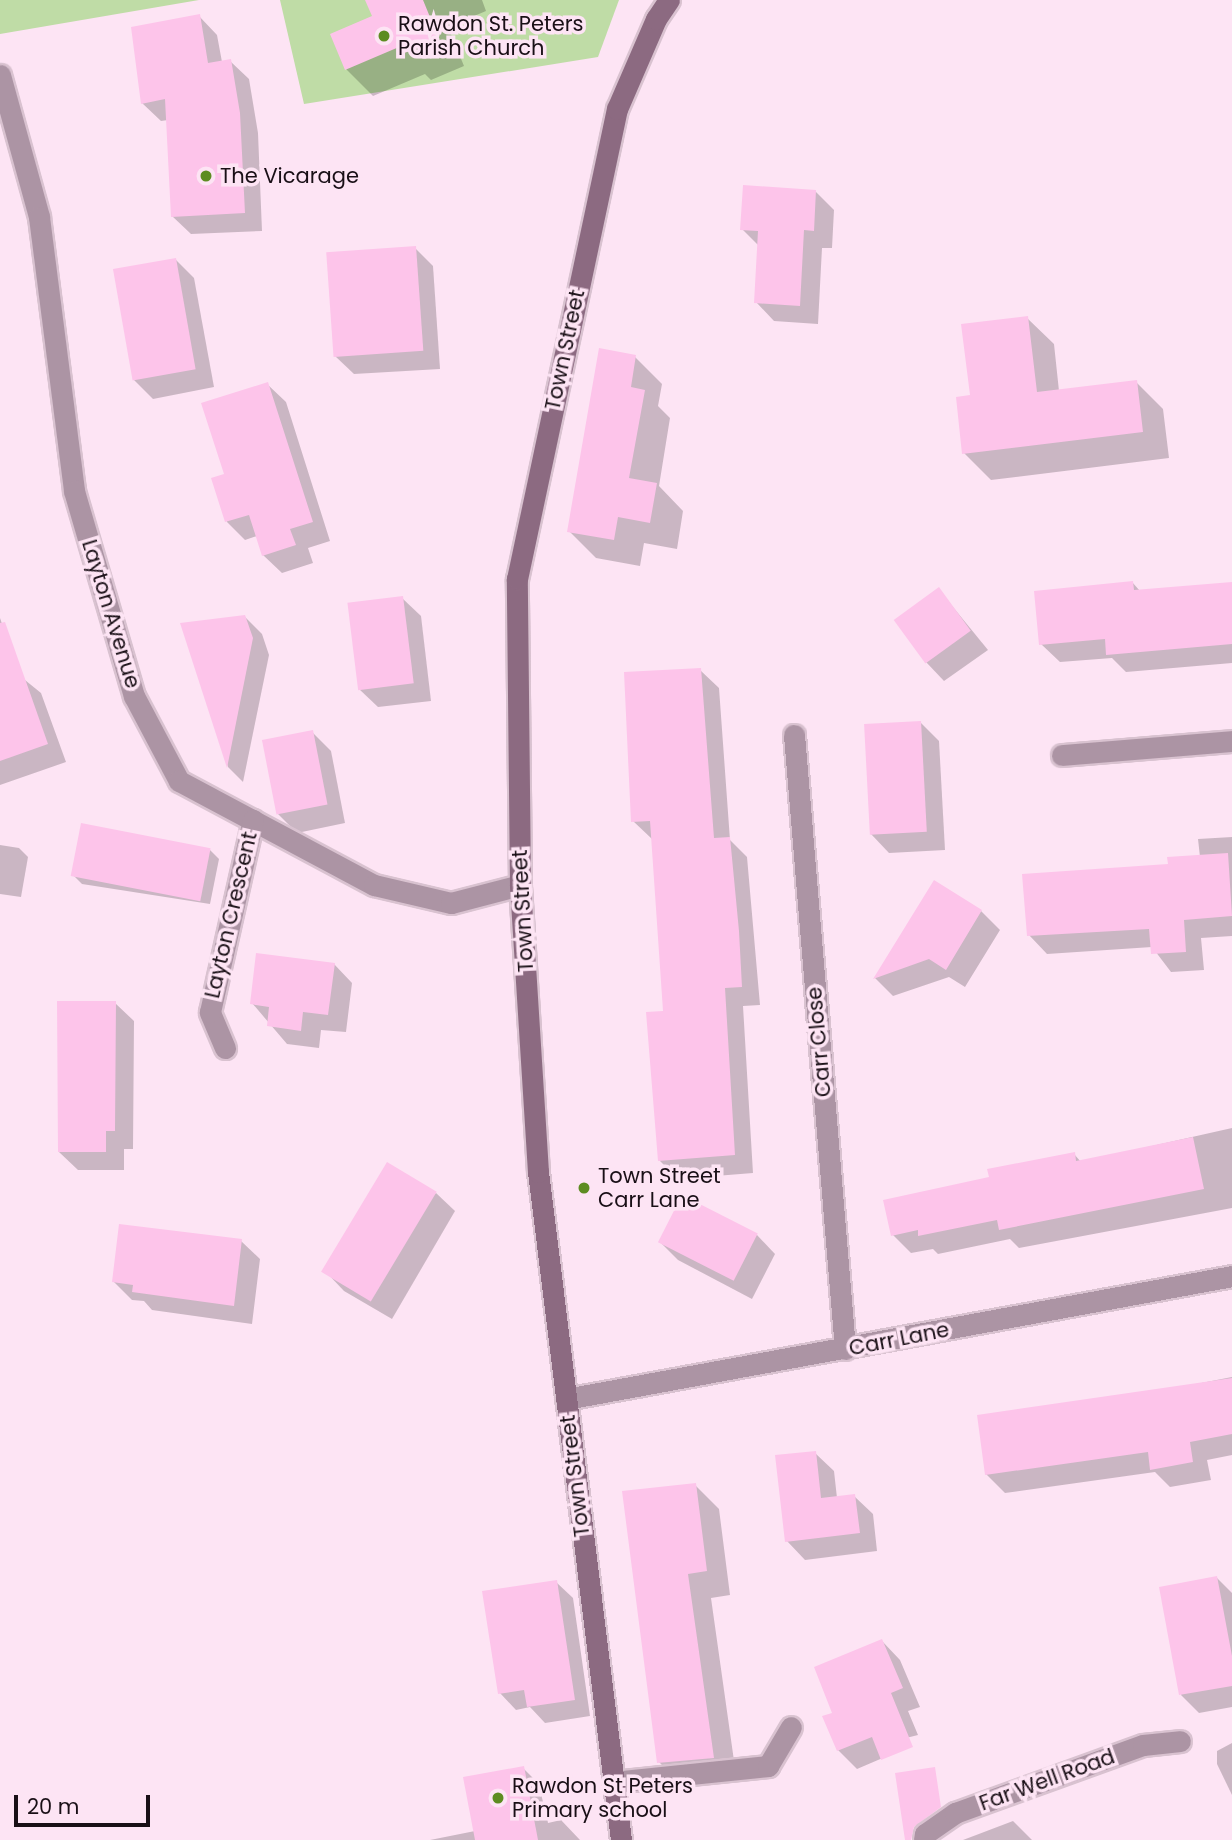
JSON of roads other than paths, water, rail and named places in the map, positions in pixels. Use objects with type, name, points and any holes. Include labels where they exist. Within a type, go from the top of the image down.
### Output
[{"type":"street","name":"Town Street","points":[[621,1840],[538,1172],[520,885],[517,579],[617,109],[656,19],[669,0]]},
{"type":"street","name":"Layton Avenue","points":[[0,75],[39,216],[74,491],[134,695],[179,781],[374,885],[451,903],[520,885]]},
{"type":"street","name":"Carr Close","points":[[794,735],[845,1349]]},
{"type":"street","points":[[1062,755],[1232,741]]},
{"type":"street","name":"Layton Crescent","points":[[225,1048],[210,1012],[253,820]]},
{"type":"street","name":"Carr Lane","points":[[566,1399],[1232,1276]]},
{"type":"street","points":[[614,1782],[768,1766],[791,1727]]},
{"type":"street","name":"Far Well Road","points":[[924,1840],[925,1834],[955,1813],[1143,1745],[1180,1741]]},
{"type":"place","name":"Rawdon St. Peters Parish Church","points":[[384,36]]},
{"type":"place","name":"The Vicarage","points":[[206,176]]},
{"type":"place","name":"Town Street Carr Lane","points":[[584,1188]]},
{"type":"place","name":"Rawdon St Peters Primary school","points":[[498,1798]]}]
